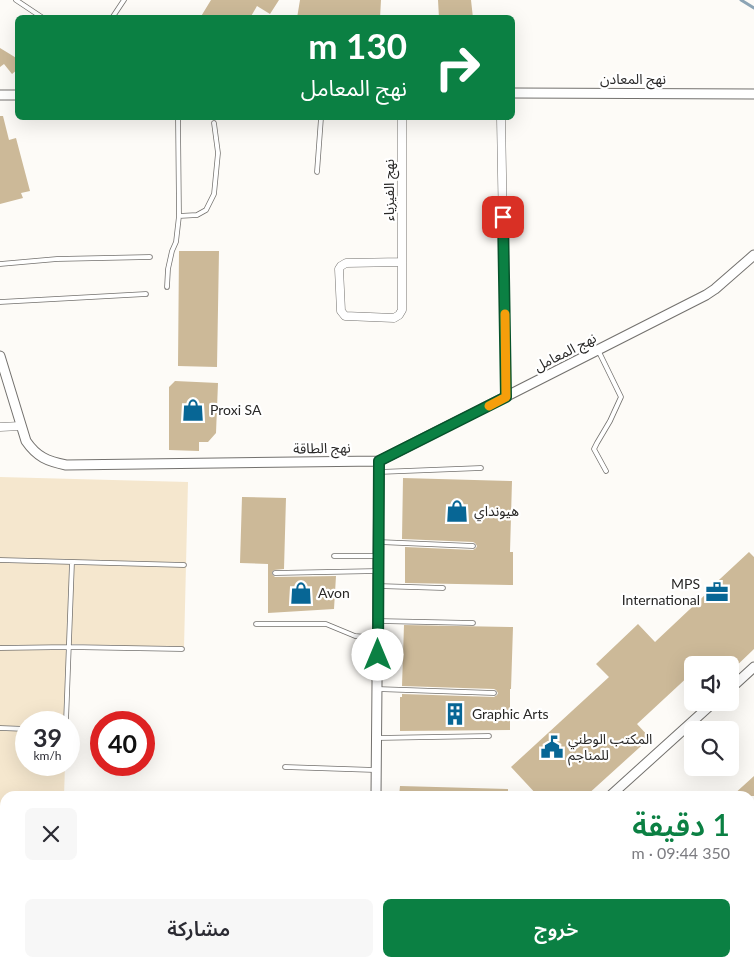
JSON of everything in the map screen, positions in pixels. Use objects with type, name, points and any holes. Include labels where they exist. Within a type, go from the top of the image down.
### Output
[{"type":"street","name":"نهج المعادن","points":[[515,93],[754,94]]},
{"type":"street","points":[[0,95],[15,95]]},
{"type":"street","name":"نهج الفيزياء","points":[[402,120],[402,262],[402,310],[394,318],[345,316],[343,314],[341,311],[340,266],[346,262],[402,262]]},
{"type":"street","points":[[501,120],[506,397]]},
{"type":"street","name":"نهج المعامل","points":[[379,461],[706,295],[754,255]]},
{"type":"street","name":"نهج الطاقة","points":[[0,356],[26,441],[32,450],[50,462],[66,464],[379,461]]},
{"type":"street","points":[[0,427],[21,426]]},
{"type":"street","points":[[376,791],[379,461]]},
{"type":"street","points":[[739,680],[754,667]]},
{"type":"street","points":[[616,791],[704,711]]},
{"type":"lane","points":[[16,0],[39,15]]},
{"type":"lane","points":[[115,15],[124,0]]},
{"type":"lane","points":[[167,287],[168,269],[172,250],[176,242],[179,216],[178,120]]},
{"type":"lane","points":[[317,172],[321,120]]},
{"type":"lane","points":[[179,216],[198,215],[206,210],[214,194],[218,153],[214,123]]},
{"type":"lane","points":[[0,264],[57,259],[150,257]]},
{"type":"lane","points":[[0,302],[146,294]]},
{"type":"lane","points":[[598,350],[621,397],[594,449],[606,471]]},
{"type":"lane","points":[[379,472],[481,468]]},
{"type":"lane","points":[[379,542],[473,546]]},
{"type":"lane","points":[[334,556],[378,556]]},
{"type":"lane","points":[[0,560],[184,566]]},
{"type":"lane","points":[[66,711],[72,562]]},
{"type":"lane","points":[[275,573],[378,571]]},
{"type":"lane","points":[[378,586],[443,588]]},
{"type":"lane","points":[[378,621],[473,623]]},
{"type":"lane","points":[[256,624],[326,624],[355,636],[378,638]]},
{"type":"lane","points":[[0,648],[182,649]]},
{"type":"lane","points":[[377,689],[494,693]]},
{"type":"lane","points":[[0,728],[15,729]]},
{"type":"lane","points":[[377,738],[489,736]]},
{"type":"lane","points":[[284,767],[376,770]]},
{"type":"shaded area","points":[[0,477],[188,482],[184,648],[68,644],[66,711],[15,711],[15,776],[65,776],[64,791],[0,791]]},
{"type":"building","points":[[211,0],[279,0],[270,14],[257,6],[252,15],[202,15]]},
{"type":"building","points":[[300,0],[381,0],[380,15],[298,15]]},
{"type":"building","points":[[438,0],[471,0],[473,15],[439,15]]},
{"type":"building","points":[[0,48],[15,57],[15,72],[12,74],[4,64],[0,67]]},
{"type":"building","points":[[0,116],[3,116],[9,140],[16,138],[30,191],[21,193],[23,198],[0,204]]},
{"type":"building","points":[[179,251],[219,251],[217,367],[178,366]]},
{"type":"building","name":"Proxi SA","points":[[175,381],[218,383],[216,433],[208,442],[199,442],[199,451],[169,450],[169,387]]},
{"type":"building","name":"هيونداي","points":[[403,478],[512,481],[510,552],[513,552],[513,585],[405,583],[405,547],[473,550],[477,546],[473,542],[402,539]]},
{"type":"building","points":[[242,497],[286,498],[284,569],[274,570],[272,574],[275,577],[336,576],[334,609],[268,613],[268,564],[240,563]]},
{"type":"building","points":[[749,552],[754,557],[754,649],[739,663],[739,656],[684,656],[684,680],[637,724],[650,738],[592,791],[533,791],[511,767],[609,677],[596,664],[638,624],[655,642]]},
{"type":"building","points":[[404,625],[513,627],[510,730],[400,731],[400,697],[402,697],[402,694],[494,697],[498,693],[494,689],[402,686]]},
{"type":"building","points":[[754,776],[754,791],[738,791]]},
{"type":"building","points":[[400,786],[508,789],[508,791],[400,791]]},
{"type":"waterway","points":[[741,0],[754,8]]},
{"type":"slow traffic","points":[[489,406],[506,397],[505,314]]},
{"type":"place","name":"Proxi SA","points":[[193,410]]},
{"type":"place","name":"هيونداي","points":[[457,511]]},
{"type":"place","name":"MPS International","points":[[717,592]]},
{"type":"place","name":"Avon","points":[[301,593]]},
{"type":"place","name":"Graphic Arts","points":[[455,714]]},
{"type":"place","name":"المكتب الوطني للمناجم","points":[[552,747]]},
{"type":"route","points":[[378,655],[379,461],[506,397],[503,217]]}]
